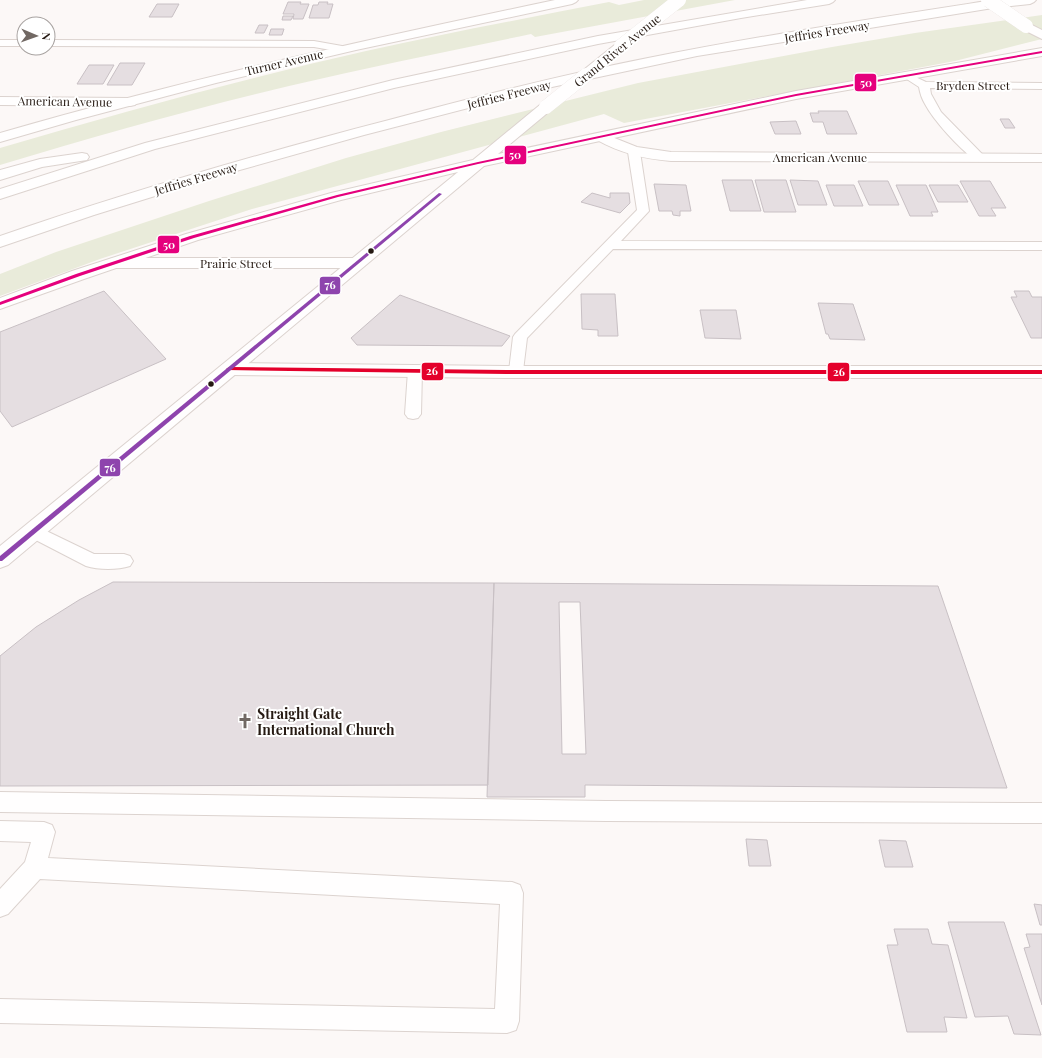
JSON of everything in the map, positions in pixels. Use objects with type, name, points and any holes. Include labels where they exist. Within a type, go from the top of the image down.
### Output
[{"type":"main road","name":"Turner Avenue","points":[[0,138],[244,72],[342,49],[572,0]]},
{"type":"main road","name":"Grand River Avenue","points":[[0,559],[478,163],[678,0]]},
{"type":"main road","points":[[0,194],[150,146],[370,90],[507,59],[711,19],[829,0]]},
{"type":"main road","points":[[988,0],[1042,35]]},
{"type":"main road","name":"Jeffries Freeway","points":[[0,242],[78,214],[240,164],[441,110],[599,72],[736,46],[993,4],[1030,0]]},
{"type":"main road","name":"Bryden Street","points":[[0,304],[78,275],[192,237],[337,196],[478,163],[796,96],[1042,52]]},
{"type":"main road","name":"American Avenue","points":[[0,101],[130,102]]},
{"type":"main road","name":"American Avenue","points":[[602,137],[619,147],[634,152],[682,157],[1042,158]]},
{"type":"main road","points":[[0,175],[40,163],[150,146]]},
{"type":"main road","points":[[0,255],[78,214]]},
{"type":"main road","name":"Prairie Street","points":[[116,263],[357,263]]},
{"type":"main road","points":[[229,369],[516,372],[1042,372]]},
{"type":"lane","points":[[0,43],[16,43]]},
{"type":"lane","points":[[56,43],[314,44],[342,49]]},
{"type":"lane","name":"Bryden Street","points":[[907,76],[924,86],[1042,86]]},
{"type":"lane","points":[[924,86],[924,90],[931,106],[979,158]]},
{"type":"lane","points":[[516,372],[520,337],[643,211],[634,152]]},
{"type":"lane","points":[[610,245],[1042,246]]},
{"type":"lane","points":[[413,414],[415,371]]},
{"type":"lane","points":[[34,531],[92,561],[124,561]]},
{"type":"lane","points":[[0,802],[606,811],[1042,814]]},
{"type":"lane","points":[[0,831],[44,832],[35,868],[0,906]]},
{"type":"lane","points":[[0,1010],[507,1021],[512,893],[35,868]]},
{"type":"green space","points":[[644,0],[735,0],[535,37],[531,34],[319,79],[180,113],[0,165],[0,148],[228,85],[366,51],[457,32],[609,2],[619,5]]},
{"type":"green space","points":[[1042,15],[1042,39],[955,61],[624,123],[604,114],[252,209],[100,259],[0,296],[0,274],[56,252],[209,201],[346,158],[441,132],[638,83],[915,33]]},
{"type":"building","points":[[288,2],[301,2],[300,4],[309,4],[303,19],[293,19],[294,14],[283,14]]},
{"type":"building","points":[[319,2],[328,2],[327,4],[333,4],[329,18],[309,18],[313,5],[318,5]]},
{"type":"building","points":[[157,4],[179,4],[172,17],[149,17]]},
{"type":"building","points":[[283,16],[293,16],[291,20],[282,20]]},
{"type":"building","points":[[259,25],[268,25],[264,33],[255,33]]},
{"type":"building","points":[[271,29],[284,29],[282,35],[269,35]]},
{"type":"building","points":[[120,63],[145,63],[132,85],[107,85]]},
{"type":"building","points":[[89,65],[114,65],[103,84],[77,84]]},
{"type":"building","points":[[818,111],[847,111],[857,134],[827,134],[823,122],[813,122],[810,113],[819,113]]},
{"type":"building","points":[[1000,119],[1009,119],[1015,128],[1005,128]]},
{"type":"building","points":[[796,121],[801,134],[775,134],[770,122]]},
{"type":"building","points":[[722,180],[752,180],[761,211],[730,211]]},
{"type":"building","points":[[755,180],[786,180],[796,212],[764,212]]},
{"type":"building","points":[[790,180],[818,181],[827,205],[798,205]]},
{"type":"building","points":[[858,181],[888,181],[899,205],[869,205]]},
{"type":"building","points":[[960,181],[990,181],[1006,208],[991,208],[996,216],[979,216]]},
{"type":"building","points":[[654,184],[686,185],[691,211],[680,211],[680,216],[673,215],[672,211],[659,211]]},
{"type":"building","points":[[826,185],[854,185],[863,206],[834,206]]},
{"type":"building","points":[[896,185],[926,185],[938,212],[931,212],[933,216],[910,216]]},
{"type":"building","points":[[929,185],[958,185],[968,202],[938,202]]},
{"type":"building","points":[[592,193],[610,198],[610,193],[629,193],[630,203],[620,213],[581,202]]},
{"type":"building","points":[[104,291],[166,359],[12,427],[0,411],[0,332]]},
{"type":"building","points":[[1014,291],[1029,291],[1032,297],[1042,297],[1042,338],[1031,338],[1011,297],[1017,297]]},
{"type":"building","points":[[581,294],[615,294],[618,336],[598,336],[598,330],[582,329]]},
{"type":"building","points":[[400,295],[510,336],[502,346],[357,345],[351,338]]},
{"type":"building","points":[[818,303],[853,304],[865,340],[830,339],[828,334],[826,334]]},
{"type":"building","points":[[700,310],[736,310],[741,339],[705,338]]},
{"type":"building","name":"Straight Gate International Church","points":[[113,582],[494,583],[488,785],[0,786],[0,656],[36,627],[79,600]]},
{"type":"building","points":[[494,583],[938,586],[1007,788],[585,785],[585,797],[487,797]],"holes":[[[559,602],[580,602],[586,754],[562,754]]]},
{"type":"building","points":[[746,839],[767,840],[771,866],[749,866]]},
{"type":"building","points":[[879,840],[906,841],[913,867],[885,867]]},
{"type":"building","points":[[1034,904],[1042,905],[1042,925],[1040,925]]},
{"type":"building","points":[[948,922],[1004,922],[1041,1035],[1014,1034],[1008,1016],[975,1017]]},
{"type":"building","points":[[894,929],[928,929],[932,944],[948,945],[967,1018],[944,1017],[947,1032],[907,1032],[887,945],[898,945]]},
{"type":"building","points":[[1026,934],[1042,934],[1042,1005],[1024,948],[1030,947]]},
{"type":"transit line","name":"50","points":[[0,304],[78,275],[192,237],[337,196],[478,163],[796,95],[1042,52]]},
{"type":"transit line","name":"76","points":[[0,559],[440,194]]},
{"type":"transit line","name":"26","points":[[229,369],[506,372],[1042,372]]},
{"type":"place","name":"Straight Gate International Church","points":[[245,721]]}]
